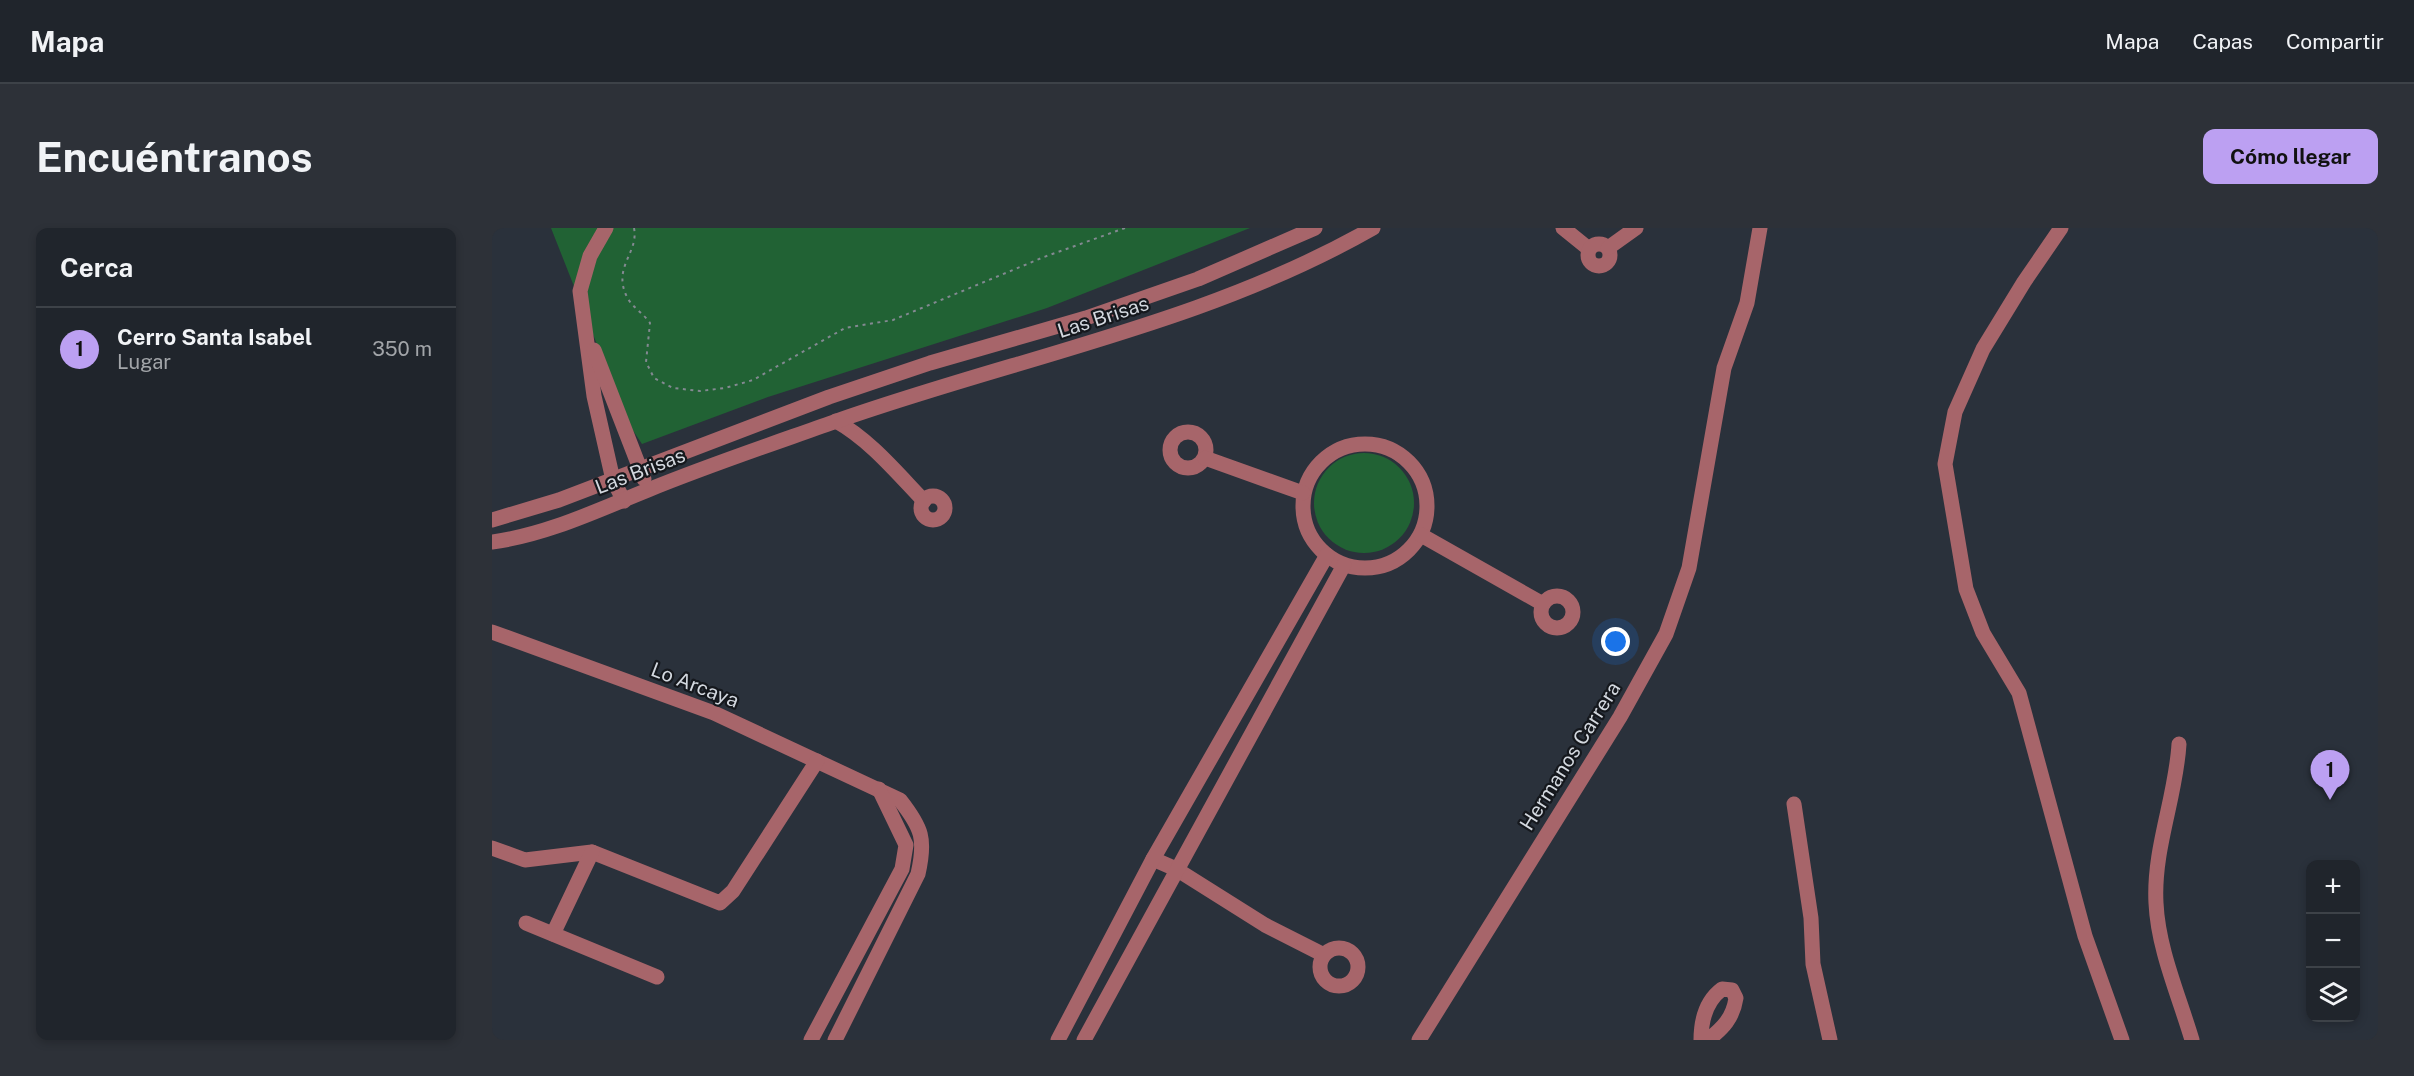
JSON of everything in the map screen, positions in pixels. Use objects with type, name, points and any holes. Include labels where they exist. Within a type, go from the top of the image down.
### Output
[{"type":"street","points":[[606,228],[590,256],[580,291],[594,396],[613,480],[624,501]]},
{"type":"street","name":"Las Brisas","points":[[492,520],[613,480],[829,398],[930,363],[1097,314],[1198,279],[1315,228]]},
{"type":"street","name":"Las Brisas","points":[[492,542],[508,540],[567,522],[836,421],[1006,366],[1057,354],[1155,323],[1260,284],[1373,228]]},
{"type":"street","points":[[1563,228],[1588,249],[1598,243],[1608,248],[1636,228]]},
{"type":"street","name":"Hermanos Carrera","points":[[1419,1040],[1620,717],[1654,657],[1675,612],[1691,558],[1724,368],[1747,303],[1760,228]]},
{"type":"street","points":[[2061,228],[2024,282],[1983,349],[1955,411],[1945,464],[1966,589],[1983,633],[2019,693],[2085,936],[2122,1040]]},
{"type":"street","points":[[586,331],[648,490]]},
{"type":"street","points":[[829,398],[836,398],[844,405],[842,416],[836,421],[866,443],[924,501]]},
{"type":"street","points":[[1365,443],[1386,447],[1405,458],[1419,474],[1427,494],[1428,515],[1421,535],[1407,553],[1388,564],[1366,568],[1344,565],[1327,555],[1311,538],[1303,516],[1303,493],[1311,473],[1325,457],[1344,447],[1365,443]]},
{"type":"street","points":[[1204,458],[1303,493]]},
{"type":"street","points":[[1421,535],[1543,604]]},
{"type":"street","points":[[1058,1040],[1152,859],[1327,555]]},
{"type":"street","points":[[1084,1040],[1176,868],[1344,565]]},
{"type":"street","name":"Lo Arcaya","points":[[492,632],[714,713],[900,800],[917,822],[924,848],[918,874],[835,1040]]},
{"type":"street","points":[[2180,744],[2178,775],[2159,864],[2156,902],[2163,943],[2192,1040]]},
{"type":"street","points":[[492,848],[525,860],[592,852],[720,903],[732,891],[817,761]]},
{"type":"street","points":[[810,1040],[902,869],[906,845],[879,789]]},
{"type":"street","points":[[1794,804],[1812,918],[1813,964],[1830,1040]]},
{"type":"street","points":[[553,934],[592,852]]},
{"type":"street","points":[[1152,859],[1176,868],[1264,925],[1324,955]]},
{"type":"street","points":[[526,923],[657,976]]},
{"type":"street","points":[[1701,1040],[1702,1023],[1709,1004],[1719,991],[1729,989],[1736,998],[1732,1013],[1722,1029],[1708,1040]]},
{"type":"path","points":[[634,228],[635,237],[621,272],[627,296],[650,322],[646,362],[649,371],[663,385],[700,391],[725,388],[753,380],[845,328],[893,320],[1044,257],[1125,228]]},
{"type":"green space","points":[[551,228],[1250,228],[1047,308],[768,397],[642,444],[628,423]]},
{"type":"green space","points":[[1364,453],[1383,457],[1399,468],[1410,484],[1414,503],[1410,522],[1399,538],[1383,549],[1364,553],[1345,549],[1329,538],[1318,522],[1314,503],[1318,484],[1329,468],[1345,457]]},
{"type":"place","name":"Cerro Santa Isabel","points":[[2330,800]]}]
